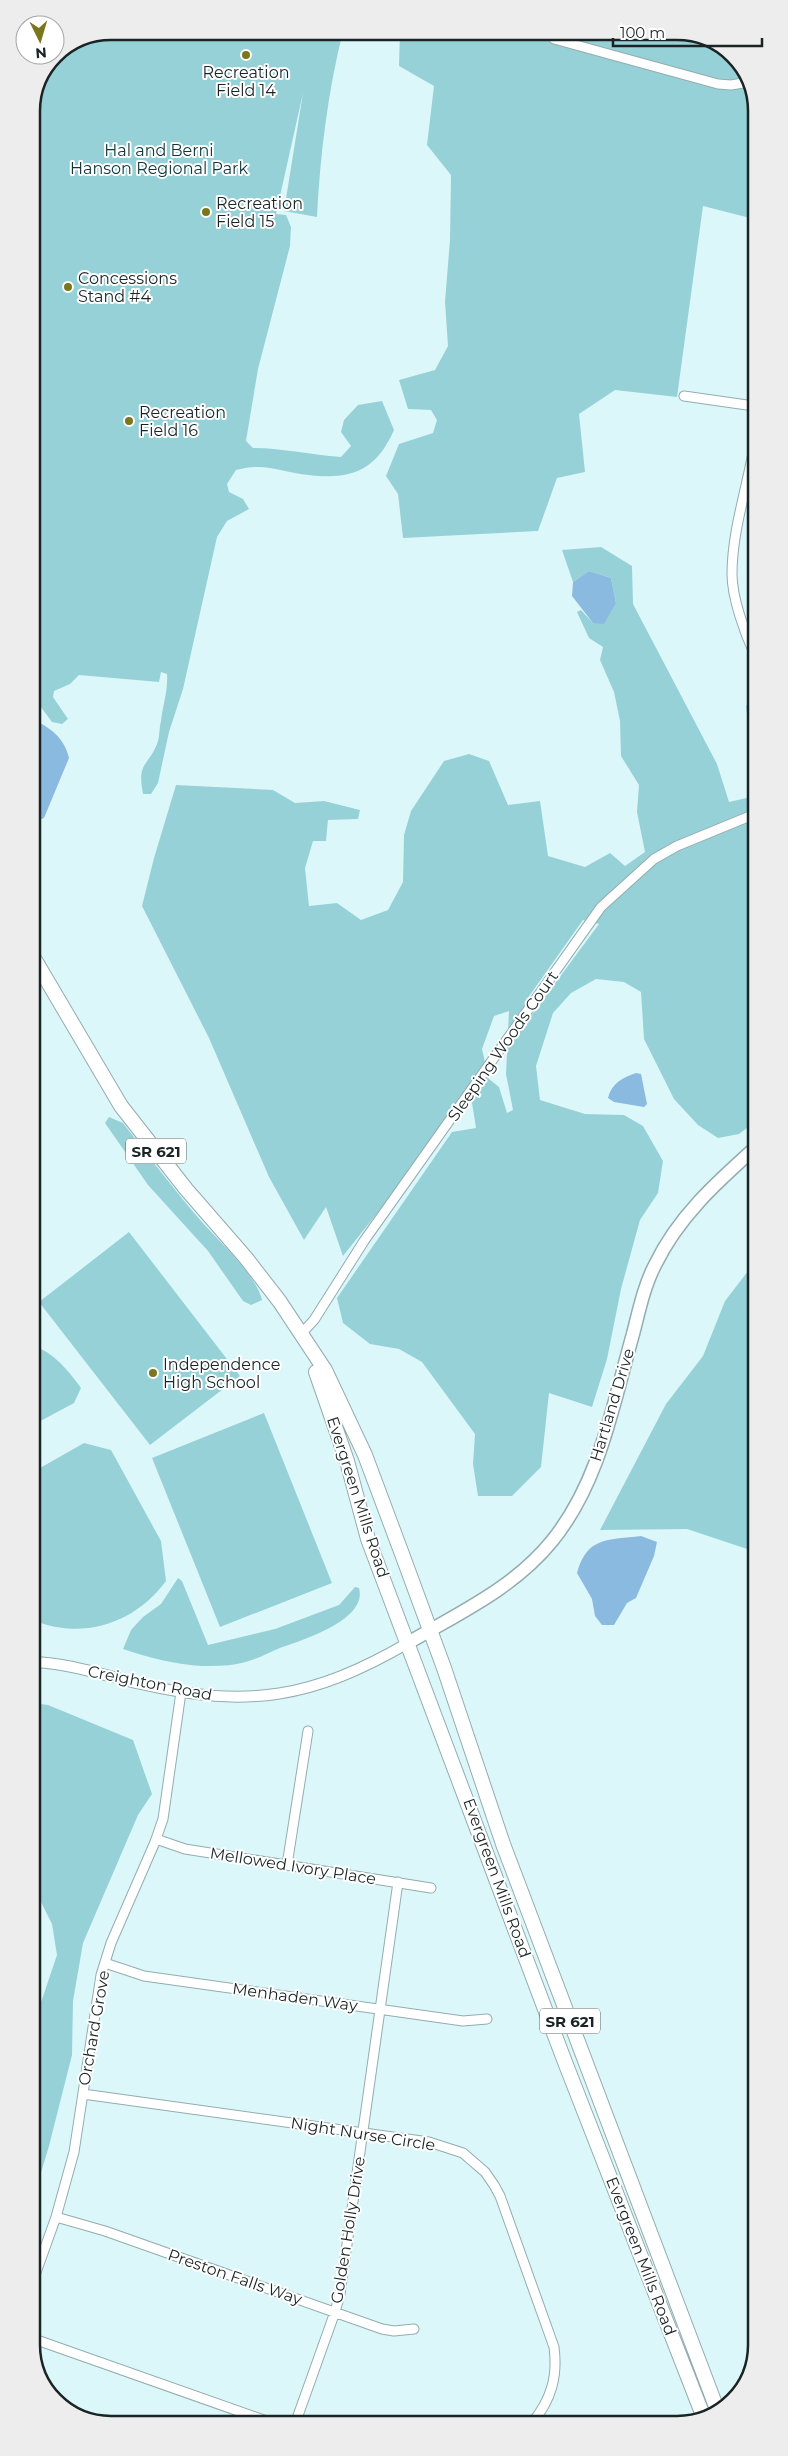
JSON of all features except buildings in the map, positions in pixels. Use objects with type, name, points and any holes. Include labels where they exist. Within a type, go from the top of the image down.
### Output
[{"type":"main road","name":"Evergreen Mills Road","points":[[40,968],[121,1106],[186,1189],[246,1258],[280,1302],[325,1370],[365,1455],[430,1630],[503,1844],[715,2405]]},
{"type":"main road","name":"Hartland Drive","points":[[408,1643],[505,1586],[552,1541],[570,1515],[587,1484],[603,1443],[654,1267],[682,1220],[719,1180],[748,1154]]},
{"type":"main road","name":"Evergreen Mills Road","points":[[301,1334],[323,1388],[368,1539],[563,2057],[702,2412]]},
{"type":"main road","points":[[333,1419],[348,1440],[361,1467],[416,1618],[422,1626],[430,1630]]},
{"type":"street","points":[[558,40],[718,84],[743,83]]},
{"type":"street","points":[[684,396],[748,405]]},
{"type":"street","points":[[748,473],[734,544],[732,575],[736,605],[748,637]]},
{"type":"street","name":"Sleeping Woods Court","points":[[301,1334],[314,1320],[338,1279],[364,1241],[601,907],[654,859],[677,846],[748,817]]},
{"type":"street","name":"Creighton Road","points":[[40,1663],[180,1692],[247,1697],[316,1687],[371,1664],[408,1643]]},
{"type":"street","name":"Orchard Grove","points":[[40,2261],[56,2217],[74,2152],[94,2011],[104,1963],[156,1838],[167,1800],[180,1692]]},
{"type":"street","points":[[287,1865],[308,1731]]},
{"type":"street","name":"Mellowed Ivory Place","points":[[156,1838],[185,1849],[431,1888]]},
{"type":"street","name":"Golden Holly Drive","points":[[298,2416],[335,2312],[363,2133],[398,1882]]},
{"type":"street","name":"Menhaden Way","points":[[104,1963],[144,1976],[462,2021],[487,2019]]},
{"type":"street","name":"Night Nurse Circle","points":[[83,2094],[429,2142],[463,2153],[474,2161],[494,2185],[500,2196],[554,2353],[555,2375],[550,2393],[537,2416]]},
{"type":"street","name":"Preston Falls Way","points":[[56,2217],[105,2231],[382,2329],[394,2331],[414,2329]]},
{"type":"street","points":[[40,2341],[252,2416]]},
{"type":"green space","name":"Hal and Berni Hanson Regional Park","points":[[341,40],[326,123],[317,217],[284,211],[303,93],[276,214],[286,215],[291,227],[290,246],[258,369],[246,441],[253,448],[341,457],[351,446],[341,432],[344,420],[358,405],[382,401],[394,430],[387,444],[370,464],[349,474],[337,476],[308,475],[265,467],[236,470],[227,484],[229,492],[243,499],[249,509],[227,521],[217,537],[183,689],[169,732],[158,783],[151,794],[143,794],[141,776],[142,770],[158,741],[167,674],[161,672],[159,682],[79,675],[70,684],[54,691],[53,697],[68,719],[62,724],[52,722],[40,706],[40,111],[41,97],[45,84],[57,65],[65,65],[65,57],[71,52],[97,41]]},
{"type":"green space","points":[[400,40],[682,40],[696,42],[717,52],[739,75],[746,92],[748,111],[748,217],[703,206],[677,397],[615,390],[579,414],[585,472],[557,478],[538,531],[403,538],[398,494],[386,476],[399,444],[433,433],[437,420],[431,410],[408,409],[399,380],[435,370],[448,346],[445,302],[450,240],[451,175],[427,145],[434,86],[399,66]]},
{"type":"green space","points":[[601,547],[632,566],[633,604],[717,764],[729,802],[748,798],[748,1127],[739,1134],[718,1138],[698,1125],[674,1099],[644,1039],[641,992],[624,982],[596,979],[571,993],[553,1013],[536,1066],[540,1100],[585,1114],[624,1115],[643,1126],[663,1161],[658,1193],[640,1220],[621,1289],[607,1359],[592,1407],[549,1393],[541,1467],[512,1496],[478,1496],[473,1464],[475,1434],[422,1362],[399,1349],[370,1344],[343,1323],[337,1298],[452,1132],[476,1128],[472,1103],[463,1094],[386,1202],[343,1256],[326,1207],[304,1240],[269,1177],[209,1038],[142,906],[176,785],[273,790],[295,803],[324,801],[360,810],[358,819],[328,820],[326,841],[313,841],[305,868],[309,906],[337,903],[361,920],[388,910],[403,882],[404,835],[411,811],[444,761],[469,754],[489,761],[508,805],[540,801],[548,856],[585,867],[610,853],[625,866],[645,852],[637,812],[639,785],[621,756],[620,721],[614,692],[600,660],[603,647],[589,638],[577,612],[581,610],[593,623],[616,603],[611,578],[589,571],[573,582],[562,550]],"holes":[[[583,920],[599,924],[525,1024],[525,1002]],[[509,1011],[506,1074],[513,1110],[507,1113],[499,1087],[489,1079],[482,1049],[494,1016]]]},
{"type":"green space","points":[[748,703],[748,723],[746,706]]},
{"type":"green space","points":[[109,1117],[123,1123],[192,1210],[253,1280],[262,1300],[251,1305],[243,1301],[208,1251],[148,1185],[105,1123]]},
{"type":"green space","points":[[129,1232],[240,1376],[150,1445],[40,1301]]},
{"type":"green space","points":[[748,1271],[748,1549],[687,1529],[600,1530],[666,1404],[703,1356],[725,1301]]},
{"type":"green space","points":[[40,1348],[60,1363],[81,1388],[74,1403],[40,1421]]},
{"type":"green space","points":[[264,1413],[332,1583],[220,1627],[152,1458]]},
{"type":"green space","points":[[84,1443],[111,1450],[161,1541],[166,1581],[139,1608],[107,1624],[89,1628],[71,1629],[40,1622],[40,1468]]},
{"type":"green space","points":[[178,1578],[182,1581],[208,1645],[275,1629],[339,1605],[355,1587],[359,1588],[359,1599],[354,1610],[331,1627],[253,1660],[233,1665],[202,1666],[182,1664],[123,1649],[131,1630],[143,1617],[161,1604]]},
{"type":"green space","points":[[40,1704],[48,1705],[133,1740],[152,1794],[138,1815],[83,1943],[73,2001],[72,2055],[40,2176],[40,2005],[57,1955],[52,1924],[40,1900]]},
{"type":"shaded area","points":[[589,571],[611,578],[616,603],[604,624],[593,623],[572,596],[573,582]]},
{"type":"shaded area","points":[[40,724],[56,734],[64,745],[69,758],[44,818],[40,820]]},
{"type":"shaded area","points":[[636,1073],[641,1074],[647,1104],[644,1107],[614,1102],[608,1098],[618,1082]]},
{"type":"shaded area","points":[[641,1536],[657,1542],[654,1556],[636,1598],[627,1603],[614,1625],[602,1625],[595,1616],[592,1599],[577,1573],[581,1561],[593,1546],[601,1542]]},
{"type":"place","name":"Recreation Field 14","points":[[246,55]]},
{"type":"place","name":"Recreation Field 15","points":[[206,212]]},
{"type":"place","name":"Concessions Stand #4","points":[[68,287]]},
{"type":"place","name":"Recreation Field 16","points":[[129,421]]},
{"type":"place","name":"Independence High School","points":[[153,1373]]}]
